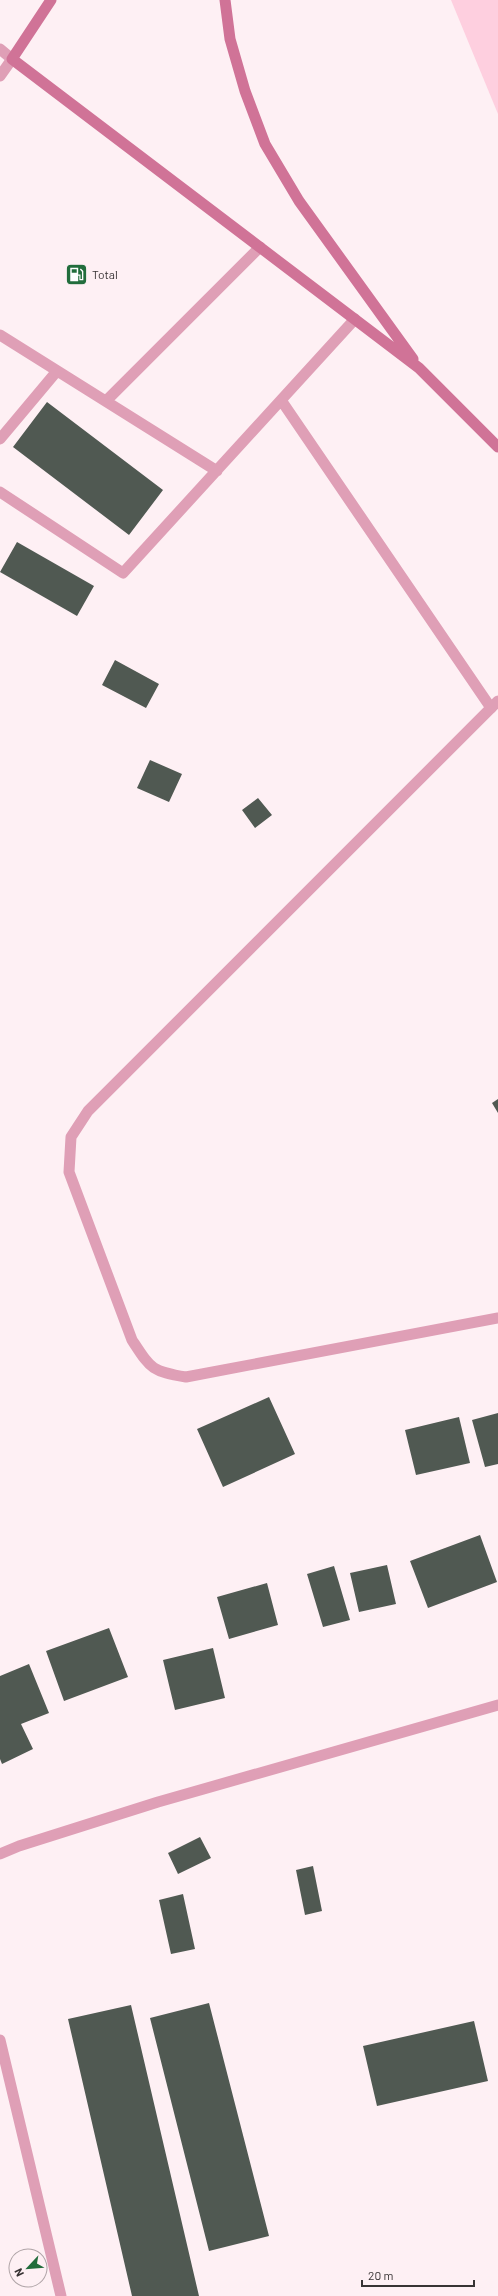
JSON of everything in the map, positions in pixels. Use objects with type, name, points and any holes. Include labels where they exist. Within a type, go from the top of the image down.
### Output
[{"type":"main road","points":[[51,0],[12,59],[419,368],[498,447]]},
{"type":"main road","points":[[225,0],[230,39],[245,91],[265,144],[299,201],[419,368]]},
{"type":"street","points":[[0,49],[12,59],[0,76]]},
{"type":"street","points":[[106,401],[260,247]]},
{"type":"street","points":[[0,492],[123,573],[355,319]]},
{"type":"street","points":[[0,336],[217,471]]},
{"type":"street","points":[[0,439],[57,371]]},
{"type":"street","points":[[280,400],[495,704],[88,1111],[71,1137],[68,1172],[132,1340],[148,1364],[164,1373],[186,1376],[498,1318]]},
{"type":"street","points":[[0,1854],[19,1846],[158,1802],[498,1705]]},
{"type":"street","points":[[0,2040],[61,2296]]},
{"type":"shaded area","points":[[451,0],[498,0],[498,114]]},
{"type":"building","points":[[47,402],[163,490],[129,535],[13,447]]},
{"type":"building","points":[[17,542],[94,586],[77,616],[0,572]]},
{"type":"building","points":[[115,660],[159,684],[146,708],[102,685]]},
{"type":"building","points":[[150,760],[182,774],[169,802],[137,788]]},
{"type":"building","points":[[258,798],[272,815],[255,828],[242,810]]},
{"type":"building","points":[[498,1099],[498,1113],[492,1103]]},
{"type":"building","points":[[269,1397],[295,1454],[223,1487],[197,1429]]},
{"type":"building","points":[[498,1413],[498,1464],[485,1467],[472,1420]]},
{"type":"building","points":[[459,1417],[470,1463],[416,1475],[405,1430]]},
{"type":"building","points":[[480,1535],[497,1582],[428,1608],[410,1561]]},
{"type":"building","points":[[387,1565],[396,1604],[359,1612],[350,1573]]},
{"type":"building","points":[[334,1566],[350,1620],[323,1627],[307,1574]]},
{"type":"building","points":[[267,1583],[278,1625],[229,1639],[217,1597]]},
{"type":"building","points":[[109,1628],[128,1677],[64,1701],[46,1651]]},
{"type":"building","points":[[213,1648],[225,1698],[175,1710],[163,1660]]},
{"type":"building","points":[[29,1664],[49,1713],[21,1724],[33,1749],[2,1764],[0,1759],[0,1676]]},
{"type":"building","points":[[200,1837],[211,1858],[178,1874],[168,1853]]},
{"type":"building","points":[[313,1866],[322,1911],[305,1915],[296,1870]]},
{"type":"building","points":[[183,1894],[195,1949],[171,1954],[159,1900]]},
{"type":"building","points":[[209,2003],[269,2236],[209,2251],[150,2018]]},
{"type":"building","points":[[131,2005],[199,2296],[132,2296],[68,2019]]},
{"type":"building","points":[[474,2021],[488,2081],[377,2106],[363,2046]]},
{"type":"place","name":"Total","points":[[76,274]]}]
